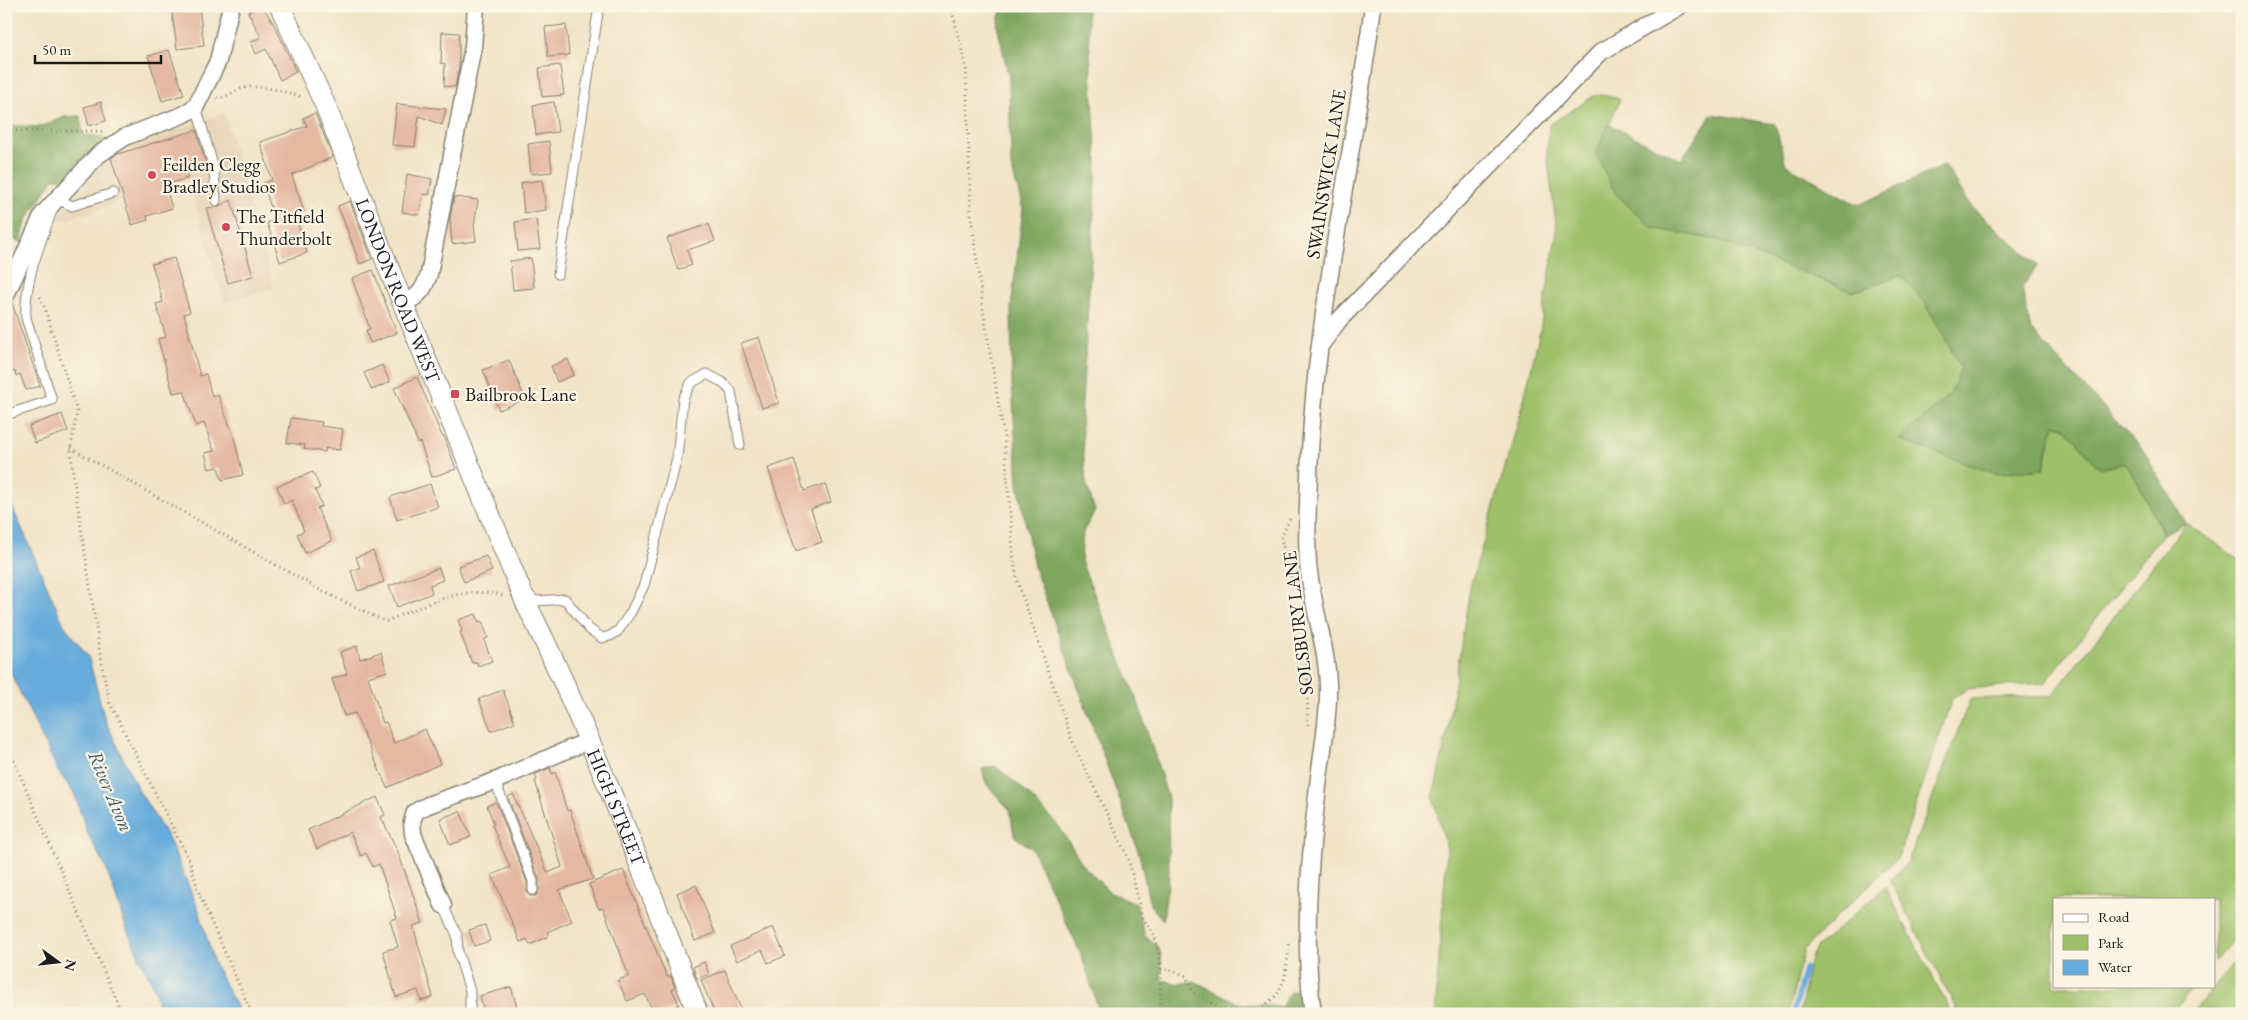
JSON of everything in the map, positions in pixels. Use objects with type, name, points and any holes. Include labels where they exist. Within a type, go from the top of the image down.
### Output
[{"type":"street","points":[[6,294],[43,214],[98,155],[125,137],[185,114],[196,106],[218,61],[231,6]]},
{"type":"street","name":"LONDON ROAD WEST","points":[[280,6],[326,107],[522,595]]},
{"type":"street","points":[[404,304],[418,297],[425,287],[429,274],[473,47],[476,6]]},
{"type":"street","name":"SWAINSWICK LANE","points":[[1318,347],[1373,6]]},
{"type":"street","points":[[1318,347],[1339,320],[1601,52],[1679,6]]},
{"type":"street","name":"SOLSBURY LANE","points":[[1313,1014],[1308,977],[1310,891],[1317,794],[1326,736],[1328,695],[1325,647],[1308,562],[1309,475],[1318,347]]},
{"type":"street","name":"HIGH STREET","points":[[522,595],[590,740],[698,1014]]},
{"type":"street","points":[[443,905],[413,834],[412,822],[415,812],[428,805],[495,781],[590,740]]},
{"type":"lane","points":[[558,274],[599,6]]},
{"type":"lane","points":[[196,106],[214,169],[216,202]]},
{"type":"lane","points":[[9,414],[52,400],[26,318],[30,276],[57,197],[72,206],[113,193]]},
{"type":"lane","points":[[522,595],[535,601],[566,599],[589,629],[602,638],[618,631],[631,612],[644,584],[677,458],[683,399],[691,383],[707,374],[722,382],[731,391],[740,445]]},
{"type":"lane","points":[[495,781],[533,881],[533,890]]},
{"type":"lane","points":[[443,905],[457,935],[458,952],[470,991],[470,1014]]},
{"type":"path","points":[[951,6],[966,67],[971,215],[984,316],[1004,437],[1014,563],[1018,583],[1073,743],[1129,860],[1142,917],[1155,936],[1161,970],[1160,1014]]},
{"type":"path","points":[[222,98],[244,87],[283,90],[302,97],[312,107],[326,107]]},
{"type":"path","points":[[6,131],[114,130],[125,137]]},
{"type":"path","points":[[27,292],[35,294],[42,299],[77,412],[71,448],[100,656],[110,703],[189,860],[200,896],[252,1014]]},
{"type":"path","points":[[71,448],[322,591],[382,620],[387,621],[462,593],[477,591],[497,594]]},
{"type":"path","points":[[1281,538],[1293,584]]},
{"type":"path","points":[[1307,649],[1308,734]]},
{"type":"path","points":[[6,742],[122,1014]]},
{"type":"path","points":[[1161,970],[1169,969],[1186,976],[1193,992],[1220,1008],[1250,1012],[1264,1006],[1277,995],[1285,978],[1291,937]]},
{"type":"shaded area","points":[[224,113],[274,288],[224,303],[188,179],[62,221],[58,218],[109,153]]},
{"type":"green space","points":[[1002,6],[1087,6],[1097,164],[1081,419],[1086,483],[1095,511],[1083,532],[1081,561],[1139,705],[1168,798],[1169,877],[1163,920],[1150,905],[1139,853],[1034,567],[1018,484],[1012,385],[1011,308],[1023,209],[1011,166],[1009,78],[997,25]]},
{"type":"green space","points":[[1597,94],[1620,99],[1597,154],[1652,228],[1718,240],[1853,292],[1901,275],[1926,304],[1962,368],[1951,393],[1900,440],[1994,473],[2044,469],[2054,424],[2066,428],[2099,468],[2125,463],[2139,484],[2163,534],[2045,683],[1967,689],[1952,699],[1898,857],[1804,949],[1789,1010],[1785,1014],[1435,1014],[1447,849],[1433,798],[1448,728],[1470,588],[1520,416],[1540,331],[1557,231],[1547,153],[1549,125]]},
{"type":"green space","points":[[1712,114],[1775,124],[1786,165],[1859,205],[1945,165],[1971,206],[2038,265],[2022,288],[2031,330],[2143,450],[2186,523],[2163,534],[2139,484],[2125,463],[2100,469],[2066,428],[2055,424],[2048,445],[2044,469],[1994,473],[1899,440],[1951,393],[1961,368],[1926,304],[1901,275],[1853,292],[1718,240],[1652,228],[1615,193],[1596,154],[1608,124],[1681,160]]},
{"type":"green space","points":[[80,116],[83,135],[104,137],[107,142],[71,179],[54,178],[26,221],[21,242],[6,237],[6,125],[41,127],[64,117]]},
{"type":"green space","points":[[2186,523],[2242,562],[2242,930],[2216,960],[2216,898],[2053,898],[2053,988],[2192,988],[2171,1014],[1959,1014],[1890,880],[1908,862],[1970,699],[2052,696]]},
{"type":"green space","points":[[995,766],[1022,788],[1058,825],[1084,866],[1111,893],[1136,903],[1145,936],[1160,950],[1162,980],[1179,984],[1194,981],[1238,1003],[1281,1007],[1290,992],[1299,990],[1302,1014],[1100,1014],[1083,959],[1032,849],[1014,836],[1010,810],[986,784],[982,769]]},
{"type":"green space","points":[[1885,887],[1952,1014],[1799,1014],[1809,963],[1816,948]]},
{"type":"green space","points":[[2242,953],[2242,1014],[2192,1013],[2213,988],[2216,988],[2216,984]]},
{"type":"water","name":"River Avon","points":[[6,492],[64,625],[88,656],[105,720],[139,791],[169,839],[200,913],[214,963],[240,1014],[160,1014],[155,991],[127,930],[106,868],[87,832],[74,793],[58,771],[6,663]]},
{"type":"building","points":[[263,6],[277,30],[296,72],[280,80],[266,49],[256,54],[251,42],[261,37],[248,12]]},
{"type":"building","points":[[199,8],[204,46],[177,49],[172,13]]},
{"type":"building","points":[[566,25],[569,55],[548,57],[545,27]]},
{"type":"building","points":[[442,32],[459,33],[459,67],[455,87],[444,86],[445,64],[441,63]]},
{"type":"building","points":[[169,50],[184,95],[162,101],[148,56]]},
{"type":"building","points":[[560,65],[564,95],[542,97],[539,68]]},
{"type":"building","points":[[101,102],[106,121],[89,126],[84,107]]},
{"type":"building","points":[[554,102],[558,132],[536,135],[533,105]]},
{"type":"building","points":[[397,104],[446,109],[442,125],[419,116],[415,147],[392,145]]},
{"type":"building","points":[[315,113],[333,157],[292,175],[304,212],[295,215],[307,253],[280,262],[267,223],[275,220],[263,183],[272,180],[260,142],[307,126],[303,118]]},
{"type":"building","name":"Feilden Clegg Bradley Studios","points":[[196,130],[207,167],[186,173],[188,178],[165,185],[172,208],[147,216],[148,220],[132,225],[111,158],[118,154]]},
{"type":"building","points":[[549,141],[552,172],[531,174],[528,144]]},
{"type":"building","points":[[407,174],[432,179],[429,195],[423,194],[419,215],[402,212]]},
{"type":"building","points":[[542,180],[546,210],[524,213],[521,183]]},
{"type":"building","points":[[454,197],[478,200],[474,226],[476,241],[452,244],[450,219]]},
{"type":"building","points":[[231,200],[253,276],[228,283],[206,208],[217,207]]},
{"type":"building","points":[[350,201],[372,259],[360,264],[338,206]]},
{"type":"building","points":[[536,219],[540,249],[518,251],[515,222]]},
{"type":"building","points":[[709,224],[715,241],[687,250],[692,265],[678,270],[667,238]]},
{"type":"building","points":[[174,258],[190,312],[184,314],[200,376],[206,374],[212,397],[218,395],[234,437],[243,475],[222,480],[218,467],[209,469],[205,453],[214,451],[204,423],[196,426],[184,391],[173,393],[158,339],[166,337],[156,304],[163,302],[152,264]]},
{"type":"building","points":[[531,258],[534,288],[513,290],[510,261]]},
{"type":"building","points":[[373,270],[397,333],[370,343],[366,330],[370,329],[352,278]]},
{"type":"building","points":[[12,303],[40,386],[26,390],[20,374],[16,376],[15,371],[6,374],[6,305]]},
{"type":"building","points":[[759,337],[779,403],[762,408],[741,343]]},
{"type":"building","points":[[568,359],[574,375],[557,382],[551,366]]},
{"type":"building","points":[[509,360],[525,399],[499,410],[483,370]]},
{"type":"building","points":[[382,365],[390,382],[372,390],[364,373]]},
{"type":"building","points":[[417,377],[442,436],[444,436],[456,469],[432,477],[420,442],[418,443],[394,388]]},
{"type":"building","points":[[62,414],[68,431],[35,443],[29,426]]},
{"type":"building","points":[[291,418],[322,422],[321,426],[343,429],[340,450],[325,448],[325,452],[304,449],[305,445],[287,443]]},
{"type":"building","points":[[794,459],[804,491],[825,484],[831,502],[811,509],[822,542],[796,551],[768,468]]},
{"type":"building","points":[[313,472],[320,488],[315,490],[322,506],[317,508],[332,541],[305,553],[297,534],[304,531],[292,500],[284,504],[277,486]]},
{"type":"building","points":[[430,484],[438,507],[397,520],[390,497]]},
{"type":"building","points":[[373,551],[384,582],[358,591],[351,571],[360,568],[356,557]]},
{"type":"building","points":[[486,556],[492,571],[464,582],[458,566]]},
{"type":"building","points":[[439,568],[443,580],[430,585],[432,593],[397,607],[389,586]]},
{"type":"building","points":[[476,614],[479,622],[482,621],[488,638],[484,640],[492,661],[478,666],[477,662],[472,663],[460,632],[462,631],[458,620]]},
{"type":"building","points":[[357,646],[360,659],[381,652],[387,671],[368,677],[383,723],[386,722],[394,743],[425,729],[440,764],[387,788],[355,713],[344,716],[332,679],[347,674],[340,652]]},
{"type":"building","points":[[503,690],[515,722],[491,731],[479,699]]},
{"type":"building","points":[[550,768],[552,774],[555,772],[567,811],[570,810],[593,879],[559,890],[572,921],[547,932],[549,936],[530,945],[527,939],[520,942],[492,875],[510,867],[492,825],[494,824],[487,806],[496,802],[527,882],[527,893],[530,896],[536,896],[539,890],[539,879],[508,797],[513,794],[548,873],[562,867],[535,781],[537,780],[535,774]]},
{"type":"building","points":[[377,797],[385,815],[381,817],[398,852],[423,923],[413,926],[433,997],[421,1001],[418,990],[396,997],[383,951],[398,947],[390,920],[397,918],[379,864],[373,867],[366,853],[361,856],[350,832],[317,849],[308,830]]},
{"type":"building","points":[[460,811],[471,837],[450,845],[440,819]]},
{"type":"building","points":[[623,870],[667,977],[671,976],[675,988],[672,989],[679,1005],[658,1014],[654,1014],[645,994],[627,1001],[618,980],[629,976],[603,907],[599,909],[589,884]]},
{"type":"building","points":[[696,885],[715,933],[695,941],[677,893]]},
{"type":"building","points":[[485,925],[490,941],[474,946],[469,930]]},
{"type":"building","points":[[773,927],[785,956],[768,963],[762,950],[737,961],[730,946]]},
{"type":"building","points":[[704,962],[709,974],[697,979],[693,967]]},
{"type":"building","points":[[725,970],[743,1014],[715,1014],[701,980]]},
{"type":"building","points":[[511,987],[519,1014],[485,1014],[480,996]]},
{"type":"waterway","points":[[1793,1014],[1805,968]]},
{"type":"place","name":"Feilden Clegg Bradley Studios","points":[[152,175]]},
{"type":"place","name":"The Titfield Thunderbolt","points":[[226,227]]},
{"type":"place","name":"Bailbrook Lane","points":[[455,394]]}]
